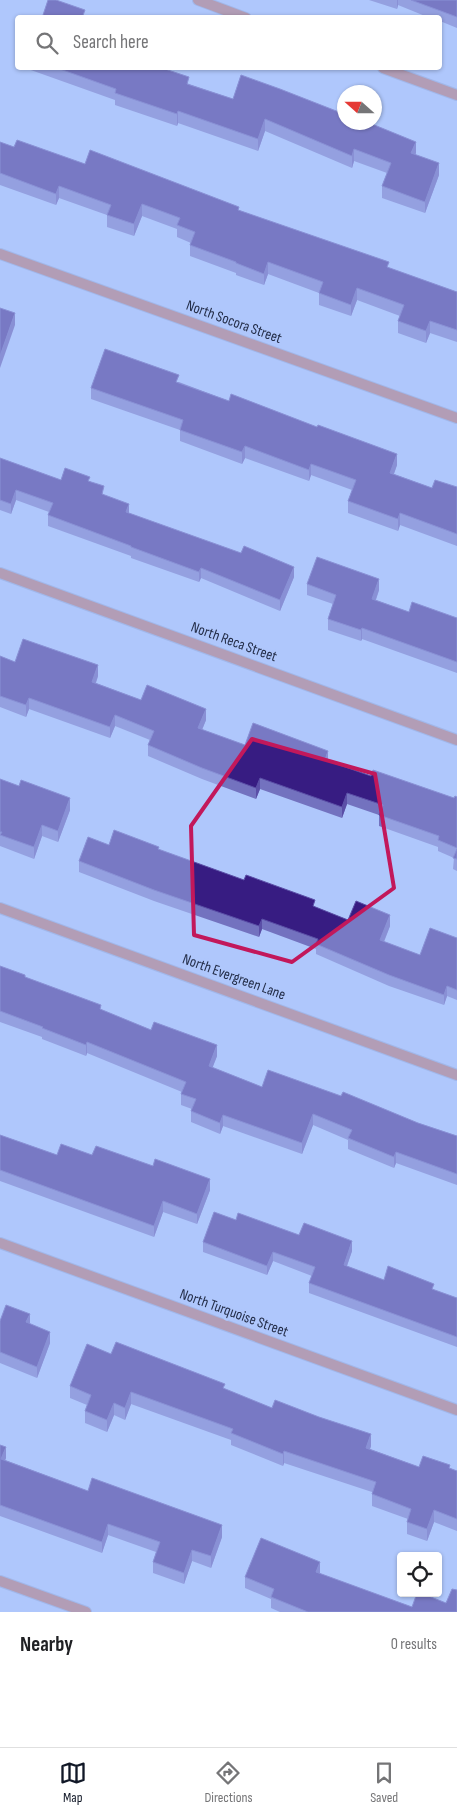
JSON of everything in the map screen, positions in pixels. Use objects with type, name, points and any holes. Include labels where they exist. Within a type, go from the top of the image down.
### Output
[{"type":"street","points":[[198,0],[238,15]]},
{"type":"street","points":[[388,70],[457,95]]},
{"type":"street","name":"North Socora Street","points":[[0,254],[457,418]]},
{"type":"street","name":"North Reca Street","points":[[0,573],[457,740]]},
{"type":"street","name":"North Evergreen Lane","points":[[0,908],[457,1075]]},
{"type":"street","name":"North Turquoise Street","points":[[0,1243],[457,1410]]},
{"type":"street","points":[[0,1581],[86,1612]]},
{"type":"highlighted area","points":[[252,739],[375,774],[394,888],[292,962],[194,935],[191,826]]},
{"type":"building","points":[[48,0],[56,0],[85,10],[83,15],[43,15]]},
{"type":"building","points":[[411,0],[457,0],[457,17]]},
{"type":"building","points":[[63,70],[168,70],[189,77],[187,84],[233,99],[241,75],[337,111],[337,130],[382,130],[382,128],[416,142],[411,153],[439,163],[425,202],[382,186],[391,163],[354,149],[352,156],[265,119],[258,139],[178,111],[177,114],[115,93],[116,89]]},
{"type":"building","points":[[17,140],[85,164],[90,150],[239,207],[238,210],[389,262],[387,267],[457,292],[457,330],[430,321],[426,331],[398,321],[404,305],[357,288],[351,305],[319,293],[323,282],[268,262],[264,274],[190,245],[195,232],[177,225],[180,218],[142,204],[134,224],[107,215],[111,205],[59,186],[56,194],[0,173],[0,142],[14,147]]},
{"type":"building","points":[[0,308],[15,313],[0,356]]},
{"type":"building","points":[[105,349],[179,375],[176,382],[229,401],[231,394],[317,427],[318,425],[397,454],[390,473],[432,488],[435,480],[457,487],[457,534],[400,513],[398,519],[348,501],[356,480],[311,464],[309,470],[245,446],[242,452],[180,430],[183,420],[91,388]]},
{"type":"building","points":[[0,458],[61,480],[65,468],[90,477],[88,481],[104,486],[102,494],[129,504],[126,512],[241,553],[244,546],[294,567],[280,600],[201,568],[199,572],[48,515],[53,503],[16,490],[11,504],[0,500]]},
{"type":"building","points":[[317,557],[379,579],[372,599],[409,612],[412,602],[457,618],[457,662],[362,628],[361,630],[328,619],[336,595],[307,584]]},
{"type":"building","points":[[23,639],[98,665],[92,682],[141,700],[147,685],[206,709],[198,728],[245,745],[253,723],[328,751],[325,760],[371,776],[373,770],[454,798],[455,796],[457,797],[457,848],[438,840],[439,836],[379,815],[383,805],[347,793],[342,807],[260,778],[256,788],[202,768],[148,745],[154,731],[115,715],[110,727],[29,698],[26,705],[0,696],[0,656],[15,662]]},
{"type":"building","points":[[0,779],[19,786],[21,780],[70,798],[58,831],[42,825],[34,847],[0,835],[2,832],[0,832]]},
{"type":"building","points":[[114,830],[159,847],[158,849],[244,880],[246,875],[315,900],[313,906],[348,920],[356,901],[390,915],[380,940],[420,955],[430,928],[457,938],[457,990],[447,986],[444,995],[389,975],[316,944],[318,939],[262,919],[259,926],[154,890],[79,861],[88,837],[109,845]]},
{"type":"building","points":[[457,849],[457,859],[453,858]]},
{"type":"building","points":[[0,966],[101,1005],[100,1009],[151,1030],[154,1022],[217,1045],[209,1066],[262,1087],[268,1070],[341,1096],[343,1092],[418,1123],[457,1136],[457,1174],[396,1152],[394,1157],[348,1138],[352,1130],[313,1114],[302,1143],[223,1115],[220,1123],[191,1111],[196,1099],[181,1094],[186,1082],[87,1042],[86,1045],[0,1011]]},
{"type":"building","points":[[0,1135],[57,1155],[61,1144],[92,1155],[96,1146],[153,1166],[155,1159],[210,1179],[197,1214],[163,1201],[154,1226],[0,1170]]},
{"type":"building","points":[[214,1212],[236,1220],[238,1213],[299,1235],[304,1223],[352,1241],[344,1265],[384,1280],[388,1266],[434,1284],[432,1289],[457,1298],[457,1337],[309,1283],[315,1267],[273,1252],[267,1266],[203,1242]]},
{"type":"building","points":[[6,1305],[30,1314],[26,1322],[50,1332],[37,1367],[0,1352],[0,1321]]},
{"type":"building","points":[[116,1342],[225,1384],[223,1388],[272,1408],[275,1400],[371,1434],[366,1448],[419,1467],[423,1456],[450,1465],[449,1468],[457,1471],[457,1519],[434,1510],[427,1529],[407,1522],[411,1509],[372,1494],[376,1482],[284,1451],[283,1454],[231,1433],[233,1429],[131,1392],[125,1408],[114,1403],[107,1420],[85,1411],[91,1395],[70,1386],[87,1344],[111,1354]]},
{"type":"building","points":[[0,1445],[6,1447],[1,1459],[88,1491],[92,1478],[222,1525],[211,1556],[192,1550],[184,1573],[153,1562],[160,1542],[108,1524],[102,1542],[0,1505]]},
{"type":"building","points":[[261,1538],[320,1562],[316,1572],[412,1607],[416,1597],[431,1597],[446,1603],[452,1589],[457,1590],[457,1612],[308,1612],[271,1597],[274,1589],[245,1577]]}]
